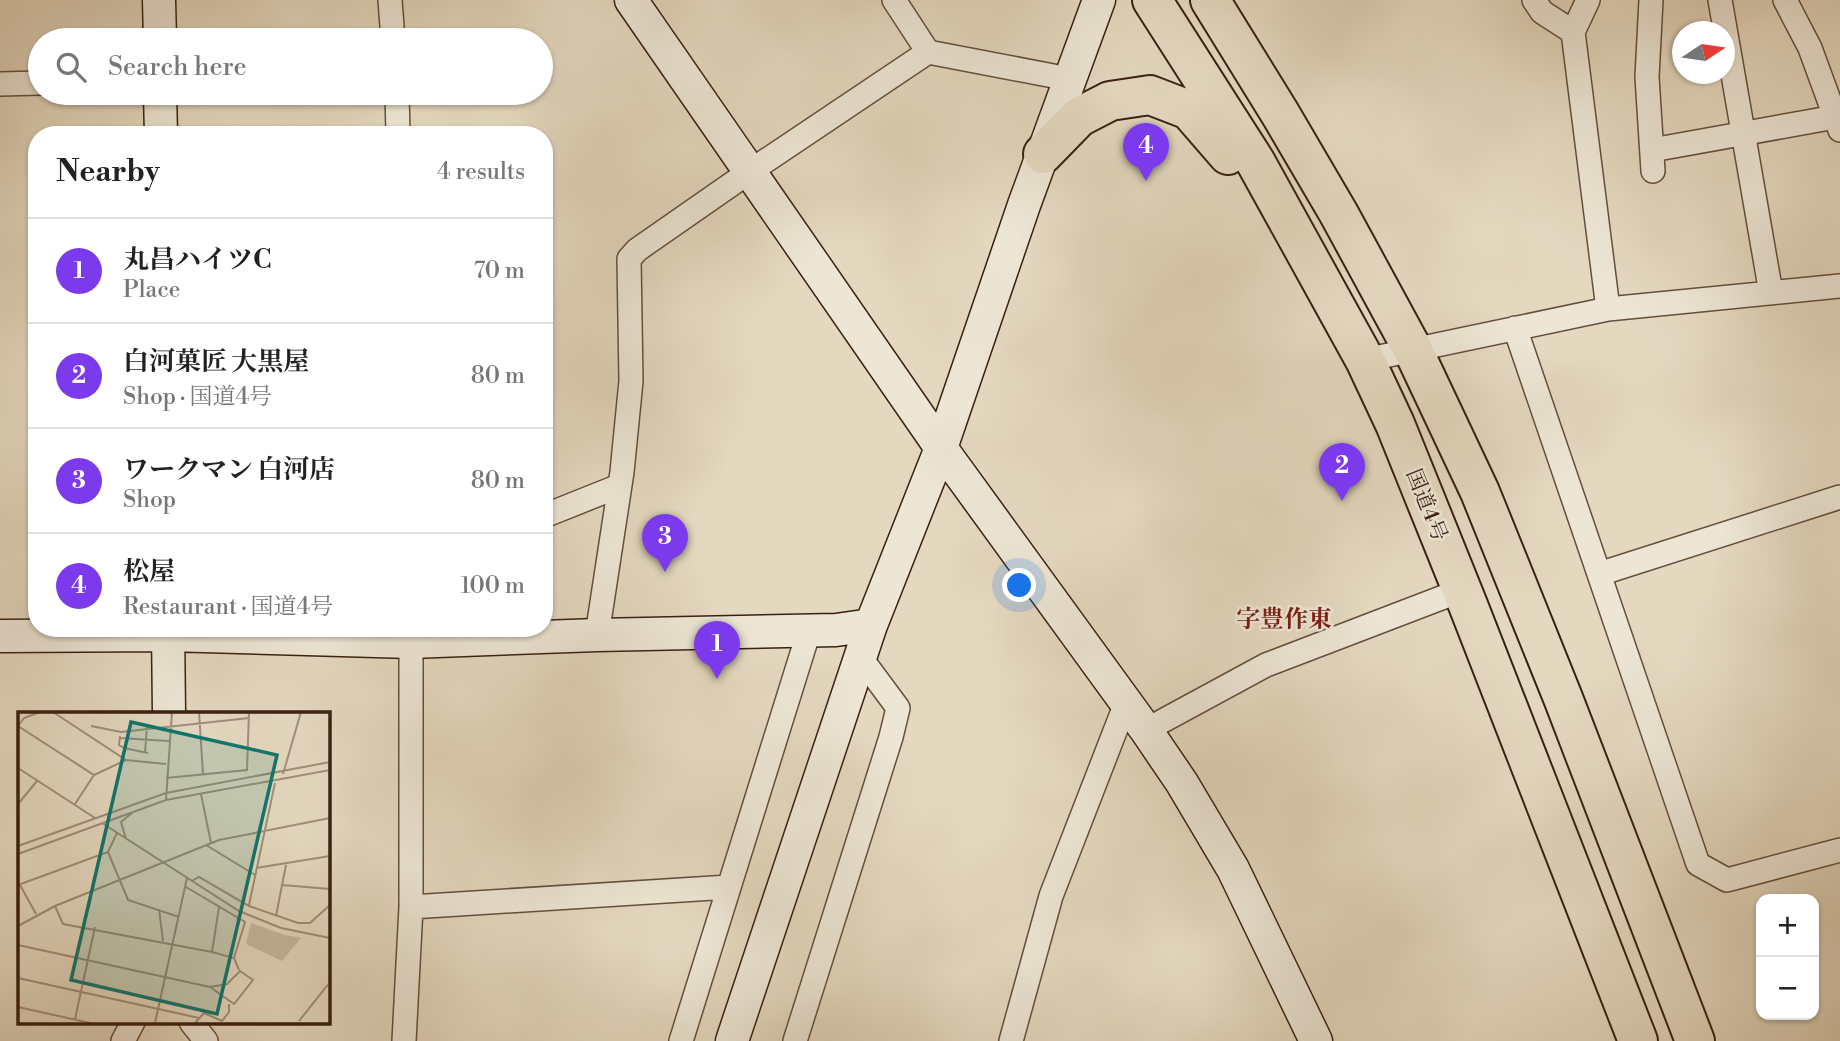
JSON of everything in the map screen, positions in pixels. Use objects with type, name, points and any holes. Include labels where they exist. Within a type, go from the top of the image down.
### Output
[{"type":"highway","name":"国道4号","points":[[1152,0],[1255,161],[1365,360],[1395,425],[1462,590],[1638,1041]]},
{"type":"highway","points":[[1210,0],[1300,148],[1413,350],[1485,505],[1563,698],[1695,1041]]},
{"type":"highway","points":[[1043,154],[1079,117],[1110,101],[1150,95],[1189,110],[1224,148],[1345,323]]},
{"type":"street","points":[[159,0],[160,28]]},
{"type":"street","points":[[390,0],[392,28]]},
{"type":"street","points":[[631,0],[941,448],[1182,783],[1233,869],[1316,1041]]},
{"type":"street","points":[[894,0],[928,52]]},
{"type":"street","points":[[732,1041],[870,625],[941,448],[1099,0]]},
{"type":"street","points":[[1534,0],[1542,12],[1573,32]]},
{"type":"street","points":[[1588,0],[1573,32],[1608,309]]},
{"type":"street","points":[[1651,0],[1647,78],[1653,160],[1742,133],[1838,124],[1810,48],[1785,0]]},
{"type":"street","points":[[1720,0],[1771,293]]},
{"type":"street","points":[[597,635],[620,486],[631,380],[629,259],[637,250],[749,172],[928,52],[1069,79]]},
{"type":"street","points":[[0,84],[28,83]]},
{"type":"street","points":[[160,105],[161,126]]},
{"type":"street","points":[[397,105],[398,126]]},
{"type":"street","points":[[1365,360],[1608,309],[1840,286]]},
{"type":"street","points":[[1515,328],[1698,864],[1727,880],[1840,849]]},
{"type":"street","points":[[553,512],[620,486]]},
{"type":"street","points":[[1599,574],[1840,497]]},
{"type":"street","points":[[1146,730],[1266,665],[1462,590]]},
{"type":"street","points":[[553,635],[809,631],[870,625]]},
{"type":"street","points":[[681,1041],[809,631]]},
{"type":"street","points":[[0,636],[28,635]]},
{"type":"street","points":[[168,637],[169,712]]},
{"type":"street","points":[[404,1041],[411,907],[411,637]]},
{"type":"street","points":[[794,1041],[898,708],[860,659]]},
{"type":"street","points":[[1011,1041],[1051,896],[1126,703]]},
{"type":"street","points":[[411,907],[729,887]]},
{"type":"street","points":[[123,1041],[132,1024]]},
{"type":"street","points":[[193,1024],[206,1041]]},
{"type":"place","name":"松屋","points":[[1146,181]]},
{"type":"place","name":"白河菓匠 大黒屋","points":[[1342,501]]},
{"type":"place","name":"ワークマン 白河店","points":[[665,572]]},
{"type":"place","name":"丸昌ハイツC","points":[[717,679]]},
{"type":"district","name":"字豊作東","points":[[1284,619]]}]
